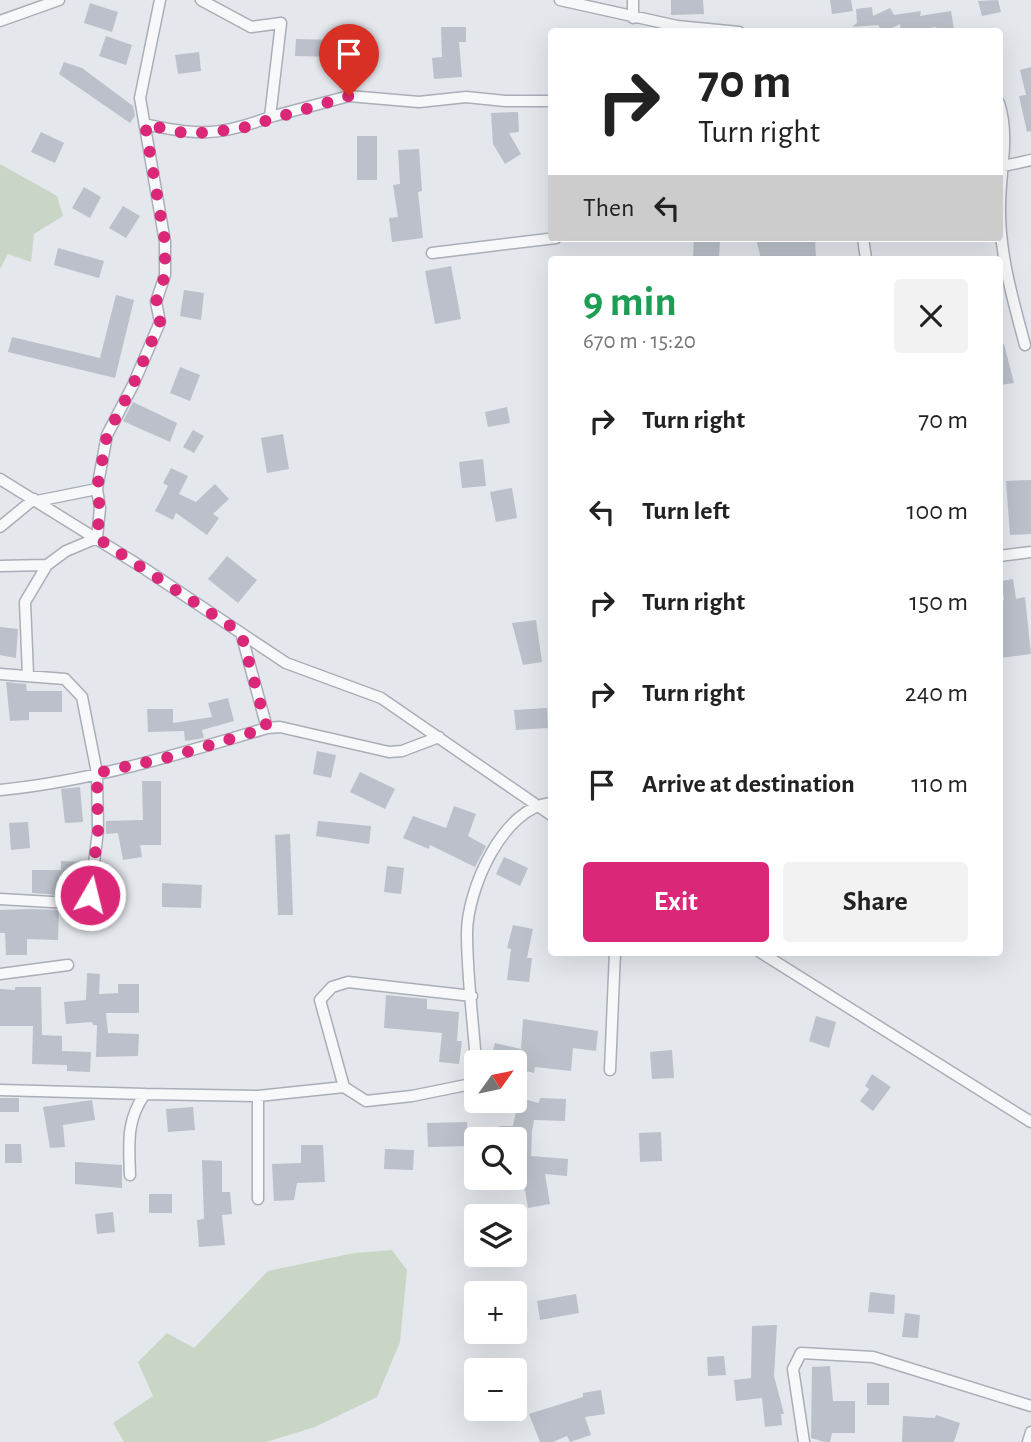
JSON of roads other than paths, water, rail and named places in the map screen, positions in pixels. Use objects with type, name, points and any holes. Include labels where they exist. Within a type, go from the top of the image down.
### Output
[{"type":"street","points":[[0,21],[59,0]]},
{"type":"street","points":[[97,538],[100,509],[97,489],[107,435],[133,385],[160,322],[156,302],[165,275],[165,242],[141,98],[160,0]]},
{"type":"street","points":[[201,0],[251,27],[281,23],[270,117]]},
{"type":"street","points":[[560,0],[633,18],[694,28]]},
{"type":"street","points":[[633,0],[633,18]]},
{"type":"street","points":[[145,124],[188,134],[239,129],[270,117],[349,96],[419,102],[466,97],[548,101]]},
{"type":"street","points":[[1003,115],[1003,142]]},
{"type":"street","points":[[1003,166],[1031,160]]},
{"type":"street","points":[[432,253],[548,239]]},
{"type":"street","points":[[1002,242],[1025,345]]},
{"type":"street","points":[[0,479],[97,538],[286,663],[381,698],[548,813]]},
{"type":"street","points":[[0,527],[36,500],[97,489]]},
{"type":"street","points":[[28,675],[25,602],[47,565],[65,551],[97,538]]},
{"type":"street","points":[[1003,556],[1031,552]]},
{"type":"street","points":[[0,566],[47,565]]},
{"type":"street","points":[[241,633],[267,728]]},
{"type":"street","points":[[0,674],[65,679],[74,685],[82,697],[97,773],[98,831],[90,895],[69,903],[0,900]]},
{"type":"street","points":[[0,790],[45,785],[170,757],[267,728],[280,727],[389,752],[402,751],[439,737]]},
{"type":"street","points":[[475,1050],[467,932],[479,884],[497,841],[536,804],[548,803]]},
{"type":"street","points":[[610,1070],[615,956]]},
{"type":"street","points":[[766,956],[1031,1122]]},
{"type":"street","points":[[0,974],[68,965]]},
{"type":"street","points":[[344,1087],[320,1000],[332,987],[348,982],[472,996]]},
{"type":"street","points":[[0,1090],[258,1097],[344,1087],[366,1101],[412,1096],[464,1085]]},
{"type":"street","points":[[130,1175],[129,1127],[134,1109],[145,1094]]},
{"type":"street","points":[[258,1097],[258,1199]]},
{"type":"street","points":[[804,1442],[793,1369],[801,1353],[873,1357],[1031,1406]]},
{"type":"street","points":[[1028,1442],[1031,1432]]}]
